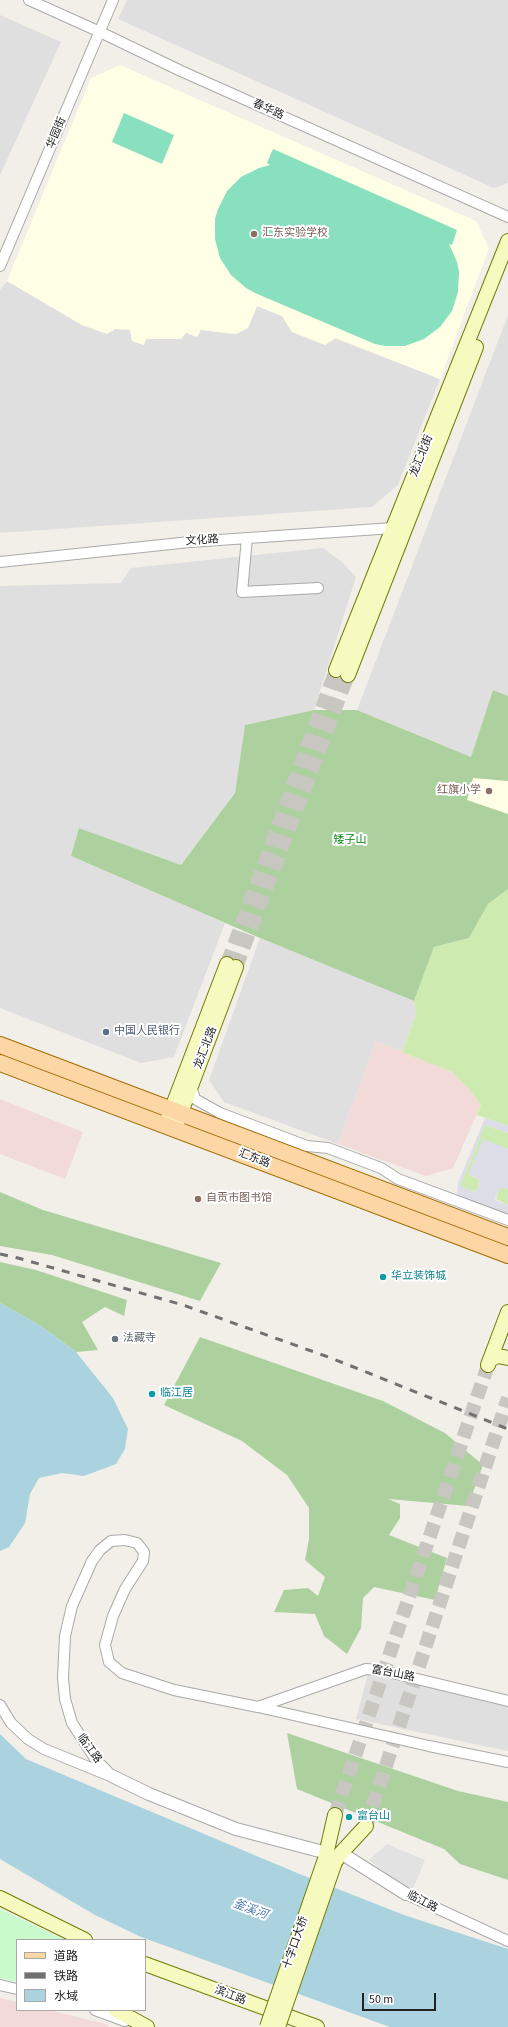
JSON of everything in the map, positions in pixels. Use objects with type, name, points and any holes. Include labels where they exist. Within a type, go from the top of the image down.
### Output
[{"type":"main road","name":"龙汇北街","points":[[342,672],[508,241]]},
{"type":"main road","name":"龙汇北街","points":[[398,529],[508,265]]},
{"type":"main road","name":"龙汇北路","points":[[170,1127],[231,965],[191,1086],[176,1112]]},
{"type":"main road","name":"汇东路","points":[[0,1045],[508,1237]]},
{"type":"main road","name":"汇东路","points":[[0,1063],[508,1255]]},
{"type":"main road","points":[[508,1312],[489,1362],[498,1356],[508,1358]]},
{"type":"main road","points":[[332,1857],[335,1815]]},
{"type":"main road","points":[[332,1857],[366,1826]]},
{"type":"main road","name":"十字口大桥","points":[[267,2027],[332,1857]]},
{"type":"main road","name":"十字口大桥","points":[[278,2027],[332,1857]]},
{"type":"main road","points":[[0,1898],[83,1939]]},
{"type":"main road","name":"滨江路","points":[[146,1964],[317,2027]]},
{"type":"main road","points":[[146,1970],[167,1972]]},
{"type":"main road","points":[[118,2011],[147,2027]]},
{"type":"street","name":"春华路","points":[[29,0],[181,71],[508,217]]},
{"type":"street","name":"华园街","points":[[0,266],[113,0]]},
{"type":"street","name":"文化路","points":[[0,562],[190,542],[398,529]]},
{"type":"street","points":[[247,538],[242,592],[318,588]]},
{"type":"street","points":[[191,1086],[195,1099],[220,1113],[308,1146],[328,1148],[380,1168],[398,1180],[508,1220]]},
{"type":"street","name":"临江路","points":[[258,1707],[174,1690],[122,1673],[109,1662],[104,1645],[113,1616],[125,1589],[143,1561],[144,1552],[137,1543],[126,1540],[111,1541],[100,1550],[92,1562],[72,1606],[65,1636],[63,1678],[65,1699],[72,1723],[96,1760],[112,1776],[149,1794],[236,1829],[332,1857],[406,1894],[508,1941]]},
{"type":"street","name":"富台山路","points":[[258,1707],[366,1669],[380,1670],[508,1701]]},
{"type":"street","points":[[0,1705],[11,1723],[28,1739],[44,1749],[112,1776]]},
{"type":"street","points":[[258,1707],[429,1746],[508,1762]]},
{"type":"street","points":[[0,1985],[16,1989]]},
{"type":"street","points":[[98,2011],[142,2027]]},
{"type":"shaded area","points":[[127,0],[508,0],[508,183],[494,188],[118,19]]},
{"type":"shaded area","points":[[0,15],[61,42],[0,175]]},
{"type":"shaded area","name":"汇东实验学校","points":[[120,65],[476,221],[489,248],[440,379],[335,338],[325,345],[292,332],[282,316],[257,306],[248,328],[236,334],[201,330],[197,337],[186,333],[181,339],[146,339],[144,345],[132,341],[130,330],[115,329],[107,334],[82,325],[7,281],[91,78]]},
{"type":"shaded area","points":[[7,281],[82,325],[130,330],[143,345],[146,339],[181,339],[186,333],[201,330],[236,334],[248,328],[257,306],[282,316],[292,332],[325,345],[335,338],[440,379],[398,485],[372,507],[0,533],[0,290]]},
{"type":"shaded area","points":[[508,315],[508,696],[493,690],[471,757],[357,710]]},
{"type":"shaded area","points":[[323,548],[342,562],[356,577],[314,710],[245,725],[235,793],[181,865],[79,828],[71,856],[225,923],[174,1057],[141,1063],[0,1008],[0,586],[121,583],[131,568]]},
{"type":"shaded area","name":"红旗小学","points":[[473,778],[508,781],[508,814],[467,800]]},
{"type":"shaded area","points":[[260,938],[414,1001],[416,1015],[402,1052],[376,1041],[338,1144],[224,1102],[209,1080]]},
{"type":"shaded area","points":[[376,1041],[452,1072],[467,1087],[481,1105],[453,1168],[426,1176],[338,1144]]},
{"type":"shaded area","points":[[0,1099],[83,1132],[65,1179],[0,1154]]},
{"type":"shaded area","points":[[485,1118],[508,1126],[508,1133],[485,1125],[460,1186],[474,1192],[477,1190],[480,1180],[468,1174],[483,1139],[508,1149],[508,1189],[500,1188],[495,1198],[497,1201],[508,1205],[508,1217],[458,1198],[457,1195],[458,1183]]},
{"type":"shaded area","points":[[368,1674],[508,1705],[508,1751],[356,1719]]},
{"type":"shaded area","points":[[387,1844],[425,1860],[413,1889],[392,1879],[369,1860]]},
{"type":"shaded area","points":[[0,1998],[16,2002],[16,2011],[53,2011],[109,2025],[109,2027],[0,2027]]},
{"type":"green space","points":[[124,113],[174,135],[162,164],[112,142]]},
{"type":"green space","points":[[273,149],[457,230],[452,245],[449,244],[457,262],[459,272],[458,292],[452,311],[440,327],[424,339],[405,346],[385,346],[375,344],[255,293],[246,288],[231,275],[220,258],[215,239],[215,219],[218,209],[227,191],[241,177],[259,168],[270,165],[267,163]]},
{"type":"green space","name":"矮子山","points":[[493,690],[508,696],[508,781],[473,778],[467,800],[508,814],[508,889],[488,904],[469,938],[434,947],[414,1001],[260,938],[71,856],[79,828],[181,865],[235,793],[245,725],[314,710],[357,710],[471,757]]},
{"type":"green space","points":[[508,889],[508,1126],[477,1115],[481,1105],[467,1087],[452,1072],[402,1052],[416,1015],[414,1001],[434,947],[469,938],[488,904]]},
{"type":"green space","points":[[485,1125],[508,1133],[508,1149],[483,1140],[469,1175],[480,1180],[477,1190],[474,1192],[460,1186]]},
{"type":"green space","points":[[500,1187],[508,1189],[508,1205],[496,1199]]},
{"type":"green space","points":[[0,1192],[43,1210],[221,1263],[200,1301],[52,1255],[0,1246]]},
{"type":"green space","points":[[0,1262],[36,1270],[127,1300],[124,1316],[105,1307],[82,1322],[98,1350],[76,1352],[41,1326],[0,1303]]},
{"type":"green space","points":[[200,1337],[383,1401],[445,1433],[483,1465],[468,1506],[388,1499],[400,1504],[400,1518],[389,1535],[447,1558],[435,1600],[374,1587],[363,1598],[361,1628],[347,1654],[324,1636],[315,1614],[274,1612],[284,1590],[308,1588],[318,1596],[325,1577],[305,1560],[309,1539],[309,1508],[287,1475],[242,1441],[164,1405]]},
{"type":"green space","points":[[287,1733],[458,1791],[508,1802],[508,1880],[460,1864],[444,1849],[297,1789]]},
{"type":"green space","points":[[0,1909],[63,1939],[16,1939],[16,1982],[0,1978]]},
{"type":"water","points":[[0,1303],[41,1326],[76,1352],[113,1398],[128,1429],[125,1449],[116,1464],[84,1476],[62,1473],[39,1478],[30,1494],[25,1523],[9,1547],[0,1551]]},
{"type":"water","name":"釜溪河","points":[[0,1734],[26,1759],[297,1873],[404,1915],[508,1949],[508,2027],[390,2027],[141,1937],[95,1915],[0,1859]]},
{"type":"tunnel","points":[[227,964],[336,670]]},
{"type":"tunnel","points":[[236,967],[348,675]]},
{"type":"tunnel","points":[[335,1815],[488,1365]]},
{"type":"tunnel","points":[[366,1826],[508,1398]]},
{"type":"railway","points":[[0,1254],[183,1305],[331,1358],[508,1429]]},
{"type":"place","name":"汇东实验学校","points":[[254,234]]},
{"type":"place","name":"红旗小学","points":[[489,791]]},
{"type":"place","name":"中国人民银行","points":[[106,1032]]},
{"type":"place","name":"自贡市图书馆","points":[[198,1199]]},
{"type":"place","name":"华立装饰城","points":[[383,1277]]},
{"type":"place","name":"法藏寺","points":[[115,1339]]},
{"type":"place","name":"临江居","points":[[152,1394]]},
{"type":"place","name":"富台山","points":[[349,1817]]}]
